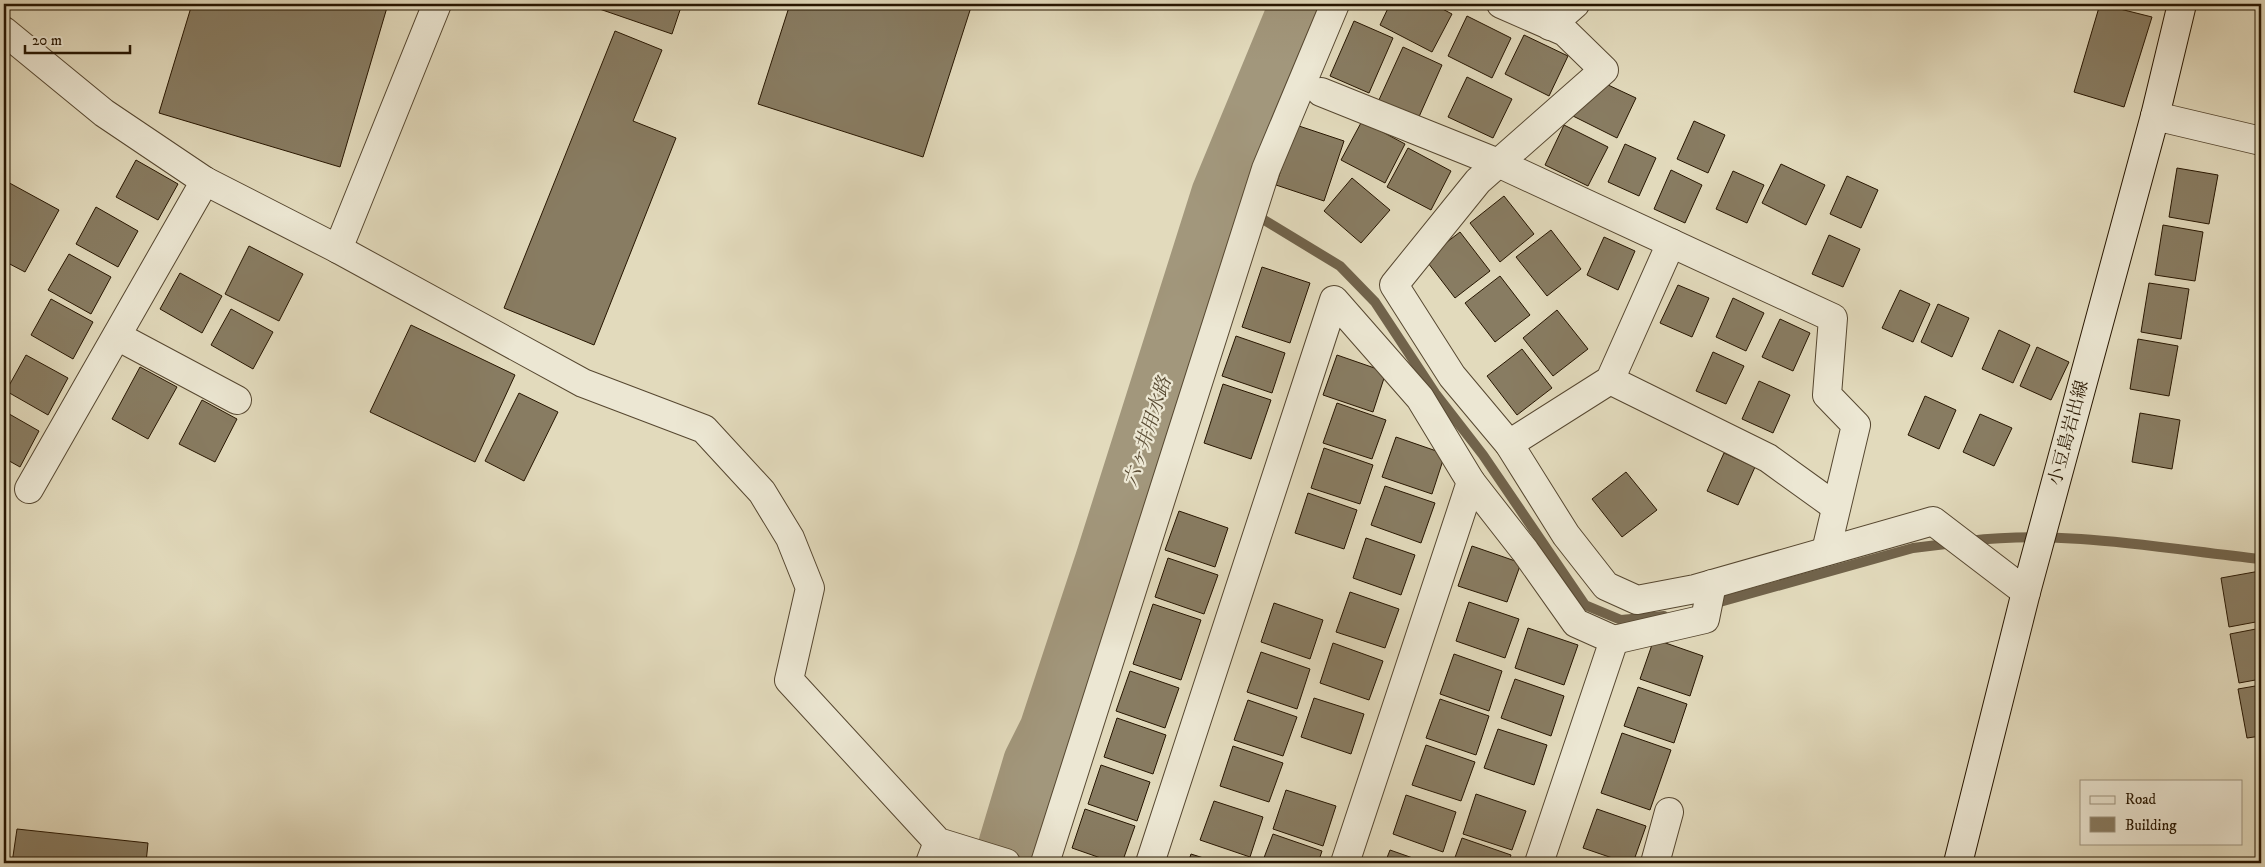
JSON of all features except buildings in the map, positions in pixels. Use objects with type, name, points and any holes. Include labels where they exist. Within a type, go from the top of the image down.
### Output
[{"type":"street","points":[[338,250],[437,4]]},
{"type":"street","points":[[1045,863],[1266,169],[1335,4]]},
{"type":"street","points":[[1501,4],[1565,32],[1604,70],[1478,182],[1394,285],[1452,376],[1509,444],[1566,535],[1606,586],[1637,600],[1712,584],[1826,551],[1882,538],[1933,522],[2026,592]]},
{"type":"street","points":[[1550,26],[1575,4]]},
{"type":"street","name":"小豆島岩出線","points":[[1958,863],[2026,592],[2155,116],[2182,4]]},
{"type":"street","points":[[4,31],[104,113],[205,181],[338,250],[584,383],[704,429],[762,492],[790,538],[810,588],[789,680],[940,850],[1006,863]]},
{"type":"street","points":[[1320,92],[1498,164],[1832,318],[1827,396],[1856,425],[1826,551]]},
{"type":"street","points":[[2155,116],[2261,141]]},
{"type":"street","points":[[29,489],[205,181]]},
{"type":"street","points":[[1509,444],[1610,380],[1671,243]]},
{"type":"street","points":[[1150,863],[1334,300],[1420,398],[1471,482],[1525,551],[1576,623],[1614,640],[1705,619],[1712,584]]},
{"type":"street","points":[[117,336],[237,400]]},
{"type":"street","points":[[1610,380],[1768,458],[1836,508]]},
{"type":"street","points":[[1345,863],[1471,482]]},
{"type":"street","points":[[1539,863],[1614,640]]},
{"type":"street","points":[[1655,863],[1669,812]]},
{"type":"waterway","name":"六ヶ井用水路","points":[[1005,863],[1035,763],[1051,731],[1107,561],[1223,195],[1302,4]]},
{"type":"waterway","points":[[1223,195],[1340,266],[1375,302],[1435,393],[1483,455],[1585,605],[1621,620],[1664,616]]},
{"type":"waterway","points":[[1969,541],[2042,537],[2078,539],[2261,559]]},
{"type":"waterway","points":[[1709,605],[1913,548],[1954,543]]}]
